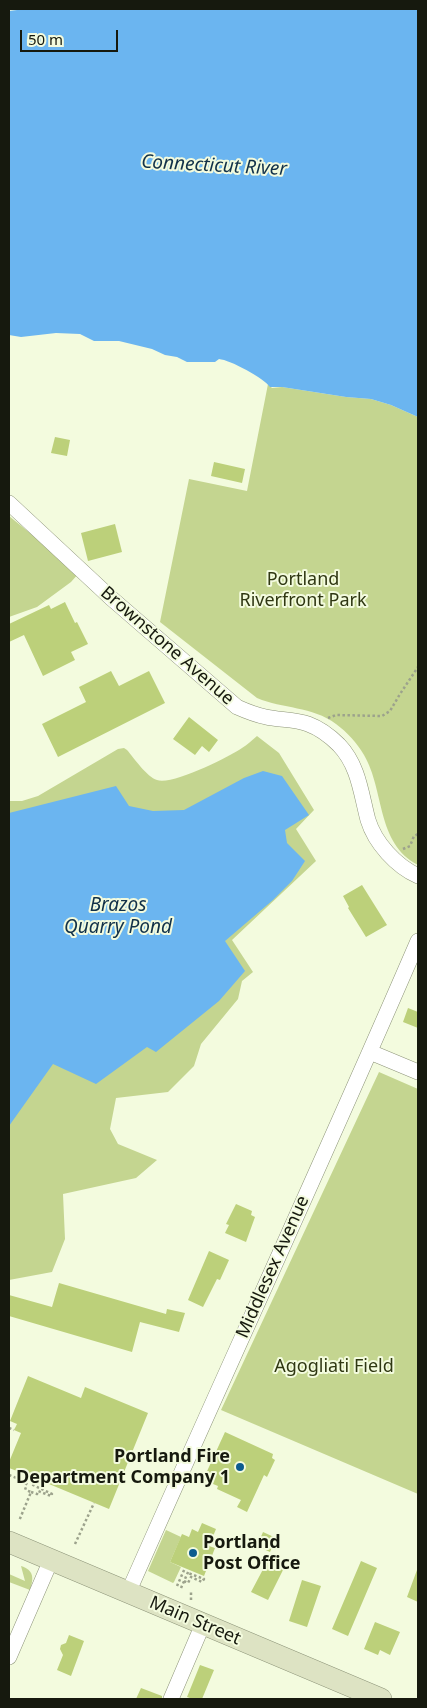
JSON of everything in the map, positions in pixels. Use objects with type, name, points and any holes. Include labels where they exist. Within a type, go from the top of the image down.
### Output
[{"type":"main road","name":"Main Street","points":[[9,1542],[381,1699]]},
{"type":"street","name":"Brownstone Avenue","points":[[9,503],[111,598],[237,707],[260,716],[307,724],[321,731],[339,745],[350,760],[357,776],[374,834],[397,862],[418,876]]},
{"type":"street","name":"Middlesex Avenue","points":[[128,1592],[418,941]]},
{"type":"street","points":[[370,1052],[418,1072]]},
{"type":"street","points":[[9,1657],[51,1560]]},
{"type":"street","points":[[171,1699],[203,1624]]},
{"type":"path","points":[[325,721],[336,715],[382,716],[390,711],[418,667]]},
{"type":"path","points":[[401,849],[410,846],[414,836],[418,834]]},
{"type":"path","points":[[9,1428],[14,1430]]},
{"type":"path","points":[[9,1475],[27,1482],[26,1490],[31,1492],[36,1494],[38,1491],[51,1496],[52,1494],[33,1483],[31,1492],[19,1521]]},
{"type":"path","points":[[31,1492],[36,1486]]},
{"type":"path","points":[[76,1544],[94,1502]]},
{"type":"path","points":[[177,1586],[185,1568]]},
{"type":"path","points":[[182,1588],[184,1581],[188,1571],[204,1579],[202,1582],[191,1577],[188,1583],[184,1581]]},
{"type":"path","points":[[191,1592],[191,1605]]},
{"type":"green space","name":"Portland Riverfront Park","points":[[268,384],[272,388],[282,387],[371,399],[391,405],[418,417],[418,865],[404,855],[395,844],[383,815],[371,769],[355,742],[344,731],[327,718],[317,714],[257,698],[160,622],[189,479],[247,491]]},
{"type":"green space","points":[[9,516],[79,573],[71,582],[37,607],[9,617]]},
{"type":"green space","name":"Brazos Quarry Pond","points":[[257,736],[279,753],[314,810],[296,829],[316,861],[232,940],[253,972],[242,981],[238,999],[201,1044],[194,1066],[168,1092],[116,1098],[110,1129],[118,1144],[157,1160],[136,1178],[63,1194],[65,1239],[52,1272],[9,1280],[9,801],[22,801],[38,796],[118,749],[124,748],[127,750],[149,775],[157,780],[164,781],[187,775],[213,764],[242,748]]},
{"type":"green space","name":"Agogliati Field","points":[[379,1072],[418,1089],[418,1494],[221,1410]]},
{"type":"green space","points":[[166,1530],[181,1537],[170,1562],[181,1567],[173,1583],[148,1571]]},
{"type":"green space","points":[[21,1566],[31,1572],[32,1582],[30,1590],[9,1582],[9,1574],[25,1581]]},
{"type":"water","name":"Connecticut River","points":[[25,9],[418,9],[418,417],[391,405],[371,399],[270,387],[267,383],[246,370],[224,360],[219,359],[215,362],[187,362],[152,349],[119,341],[94,341],[80,334],[56,333],[21,337],[9,335],[9,11]]},
{"type":"water","name":"Brazos Quarry Pond","points":[[263,771],[282,776],[309,815],[285,830],[287,843],[305,861],[292,881],[273,900],[225,941],[245,971],[219,1001],[156,1052],[147,1047],[96,1084],[53,1064],[9,1126],[9,813],[116,786],[129,806],[153,811],[184,810],[244,778]]},
{"type":"building","points":[[55,437],[70,440],[67,456],[51,453]]},
{"type":"building","points":[[214,462],[245,469],[242,483],[211,476]]},
{"type":"building","points":[[115,524],[122,552],[88,561],[81,533]]},
{"type":"building","points":[[65,602],[88,644],[71,652],[75,660],[43,676],[24,635],[9,642],[9,624],[49,605],[51,609]]},
{"type":"building","points":[[111,671],[119,686],[149,671],[165,703],[58,757],[42,724],[86,702],[79,687]]},
{"type":"building","points":[[189,717],[218,740],[209,752],[202,746],[195,755],[173,739]]},
{"type":"building","points":[[362,885],[387,925],[366,937],[348,908],[343,896]]},
{"type":"building","points":[[408,1008],[418,1012],[418,1028],[403,1022]]},
{"type":"building","points":[[236,1204],[252,1211],[251,1215],[255,1217],[246,1242],[225,1233],[229,1225],[226,1224]]},
{"type":"building","points":[[209,1251],[229,1260],[220,1280],[217,1279],[203,1307],[188,1300]]},
{"type":"building","points":[[59,1283],[166,1314],[167,1309],[185,1313],[179,1332],[140,1322],[132,1352],[9,1316],[9,1295],[52,1307]]},
{"type":"building","points":[[28,1376],[81,1398],[85,1387],[148,1413],[109,1509],[37,1479],[35,1482],[24,1478],[25,1474],[9,1468],[9,1462],[21,1433],[14,1430],[17,1424],[10,1421]]},
{"type":"building","name":"Portland Fire Department Company 1","points":[[225,1432],[273,1454],[272,1458],[275,1460],[267,1477],[264,1475],[247,1512],[237,1507],[241,1500],[217,1489],[218,1486],[203,1480]]},
{"type":"building","name":"Portland Post Office","points":[[202,1523],[216,1529],[209,1546],[215,1548],[204,1576],[170,1562],[182,1534],[189,1537],[192,1529],[198,1532]]},
{"type":"building","points":[[263,1532],[276,1538],[270,1552],[257,1546]]},
{"type":"building","points":[[269,1558],[285,1566],[268,1600],[251,1592]]},
{"type":"building","points":[[361,1561],[377,1568],[348,1636],[332,1629]]},
{"type":"building","points":[[418,1571],[418,1602],[407,1597]]},
{"type":"building","points":[[302,1580],[321,1586],[307,1627],[289,1621]]},
{"type":"building","points":[[375,1622],[400,1632],[390,1655],[380,1650],[378,1655],[364,1649]]},
{"type":"building","points":[[69,1635],[84,1641],[71,1676],[57,1670],[63,1655],[60,1649],[61,1645],[66,1643]]},
{"type":"building","points":[[200,1665],[214,1670],[202,1699],[193,1699],[187,1697]]},
{"type":"building","points":[[141,1688],[162,1696],[162,1699],[136,1699]]},
{"type":"place","name":"Portland Fire Department Company 1","points":[[240,1467]]},
{"type":"place","name":"Portland Post Office","points":[[193,1553]]}]
